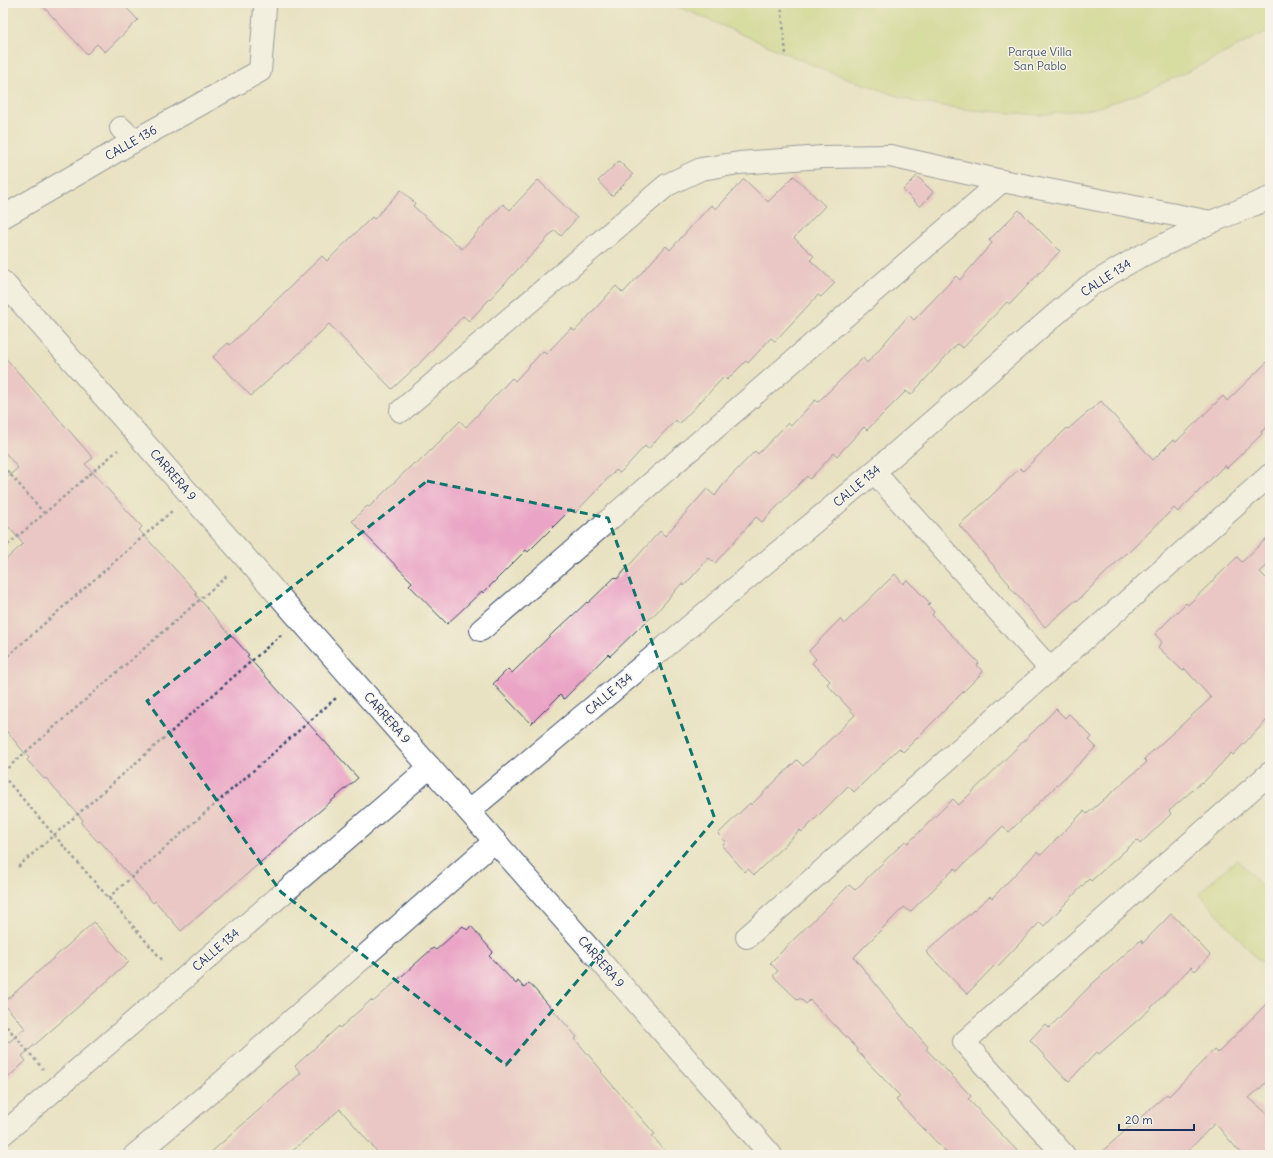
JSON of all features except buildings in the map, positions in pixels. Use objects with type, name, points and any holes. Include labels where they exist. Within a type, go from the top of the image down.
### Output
[{"type":"street","name":"CALLE 136","points":[[3,217],[128,134],[260,71],[264,3]]},
{"type":"street","points":[[401,411],[667,185],[701,169],[738,163],[823,157],[890,156],[1002,182],[1211,222]]},
{"type":"street","points":[[481,630],[1002,182]]},
{"type":"street","name":"CALLE 134","points":[[469,811],[874,472],[1089,286],[1137,258],[1211,222],[1270,198]]},
{"type":"street","name":"CARRERA 9","points":[[5,286],[771,1155]]},
{"type":"street","points":[[874,472],[1050,669]]},
{"type":"street","points":[[747,937],[1270,475]]},
{"type":"street","name":"CALLE 134","points":[[3,1134],[430,767]]},
{"type":"street","points":[[1064,1155],[964,1042],[1270,773]]},
{"type":"street","points":[[135,1155],[220,1084],[495,841]]},
{"type":"path","points":[[781,3],[786,54]]},
{"type":"path","points":[[3,549],[118,450]]},
{"type":"path","points":[[3,466],[44,513]]},
{"type":"path","points":[[3,660],[173,511]]},
{"type":"path","points":[[3,772],[228,575]]},
{"type":"path","points":[[18,867],[281,635]]},
{"type":"path","points":[[108,898],[336,698]]},
{"type":"path","points":[[3,776],[164,962]]},
{"type":"path","points":[[3,1022],[44,1070]]},
{"type":"highlighted area","points":[[427,481],[608,518],[715,819],[506,1065],[281,892],[147,701]]},
{"type":"green space","name":"Parque Villa San Pablo","points":[[670,3],[1270,3],[1270,30],[1191,70],[1136,95],[1092,109],[1039,115],[972,110],[915,102],[824,70]]},
{"type":"green space","points":[[1237,859],[1270,895],[1270,953],[1260,962],[1199,893]]}]
